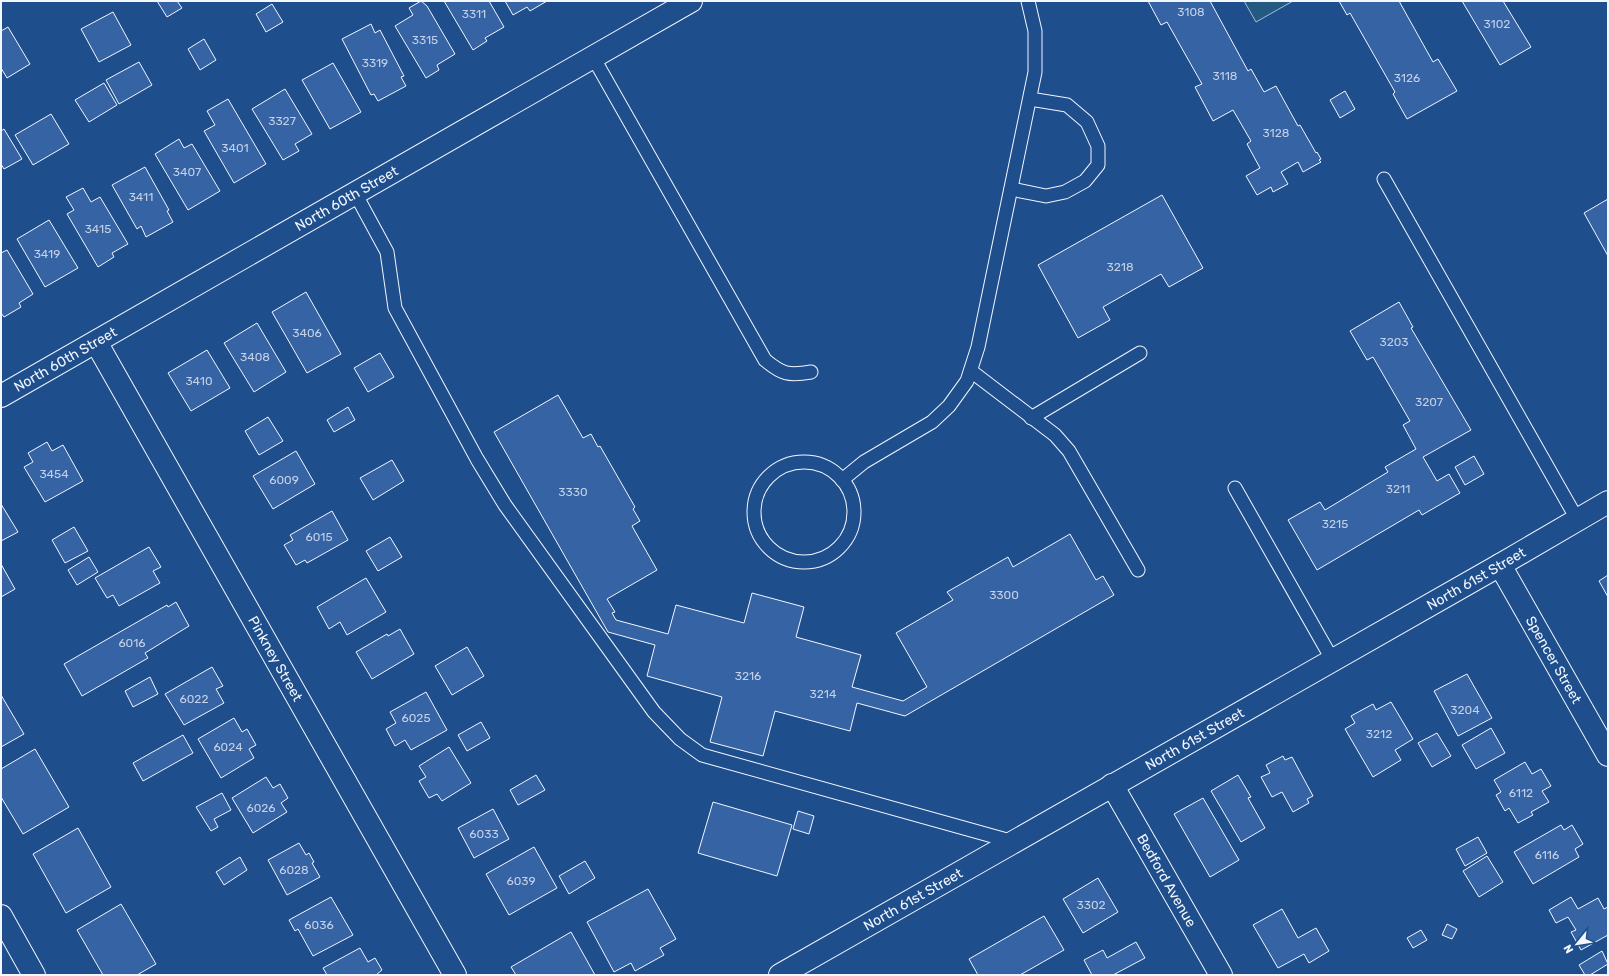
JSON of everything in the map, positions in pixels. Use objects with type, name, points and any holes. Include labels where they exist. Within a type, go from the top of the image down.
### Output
[{"type":"street","name":"North 60th Street","points":[[1,396],[691,1]]},
{"type":"street","name":"Pinkney Street","points":[[96,342],[455,975]]},
{"type":"street","name":"North 61st Street","points":[[780,975],[1608,502]]},
{"type":"street","name":"Spencer Street","points":[[1500,565],[1608,755]]},
{"type":"street","name":"Bedford Avenue","points":[[1112,785],[1221,975]]},
{"type":"street","points":[[1,916],[34,975]]},
{"type":"lane","points":[[842,480],[864,462],[932,422],[949,406],[968,381],[978,346],[1035,72],[1035,31],[1028,1]]},
{"type":"lane","points":[[593,57],[765,360],[780,372],[795,375],[810,372]]},
{"type":"lane","points":[[1011,189],[1046,196],[1065,192],[1085,181],[1098,165],[1098,146],[1087,122],[1067,104],[1030,99]]},
{"type":"lane","points":[[1384,179],[1577,519]]},
{"type":"lane","points":[[355,193],[387,252],[395,308],[477,459],[505,505],[654,712],[680,739],[702,755],[1014,842]]},
{"type":"lane","points":[[1031,418],[1140,353]]},
{"type":"lane","points":[[970,371],[1055,436],[1069,451],[1138,570]]},
{"type":"lane","points":[[798,462],[814,463],[830,469],[842,480],[851,494],[854,510],[852,527],[845,542],[834,553],[818,560],[802,563],[786,559],[772,550],[761,538],[755,523],[754,506],[758,490],[768,477],[782,467],[798,462]]},
{"type":"lane","points":[[1235,488],[1332,660]]},
{"type":"shaded area","points":[[1244,1],[1293,1],[1256,22]]},
{"type":"building","points":[[157,1],[177,1],[182,8],[167,17]]},
{"type":"building","points":[[421,1],[427,6],[455,54],[437,65],[439,70],[426,78],[395,26],[413,15],[409,8]]},
{"type":"building","points":[[444,1],[489,1],[504,27],[485,38],[487,41],[473,50]]},
{"type":"building","points":[[505,1],[547,1],[530,11],[527,7],[513,15]]},
{"type":"building","points":[[1148,1],[1210,1],[1248,71],[1251,69],[1264,92],[1276,86],[1298,126],[1300,125],[1316,153],[1317,152],[1321,162],[1303,172],[1298,162],[1281,172],[1288,184],[1273,192],[1271,187],[1257,195],[1246,176],[1260,168],[1247,144],[1251,141],[1233,110],[1213,121],[1195,87],[1202,84],[1167,22],[1161,25]]},
{"type":"building","points":[[1339,1],[1399,1],[1433,62],[1438,59],[1457,91],[1407,119],[1393,94],[1395,92],[1350,13],[1347,15]]},
{"type":"building","points":[[1462,1],[1503,1],[1531,47],[1500,65]]},
{"type":"building","points":[[272,4],[283,22],[266,32],[256,14]]},
{"type":"building","points":[[113,12],[131,45],[99,62],[81,29]]},
{"type":"building","points":[[371,24],[375,33],[380,30],[404,76],[401,77],[406,86],[378,101],[374,94],[371,95],[342,39]]},
{"type":"building","points":[[8,27],[30,64],[7,78],[1,68],[1,31]]},
{"type":"building","points":[[204,39],[216,60],[200,70],[188,49]]},
{"type":"building","points":[[139,62],[152,85],[119,104],[106,80]]},
{"type":"building","points":[[333,63],[361,112],[330,129],[302,80]]},
{"type":"building","points":[[104,83],[117,105],[89,122],[75,100]]},
{"type":"building","points":[[285,89],[312,134],[295,144],[299,151],[283,160],[252,109]]},
{"type":"building","points":[[1345,91],[1355,109],[1340,118],[1330,100]]},
{"type":"building","points":[[228,99],[266,164],[234,183],[204,131],[215,125],[207,111]]},
{"type":"building","points":[[51,114],[69,144],[33,165],[15,135]]},
{"type":"building","points":[[4,129],[22,159],[4,169],[1,164],[1,131]]},
{"type":"building","points":[[179,139],[184,148],[192,144],[220,191],[188,210],[155,154]]},
{"type":"building","points":[[145,167],[169,210],[167,211],[173,222],[146,237],[141,226],[137,229],[112,185]]},
{"type":"building","points":[[83,188],[91,202],[100,197],[128,244],[112,253],[114,257],[98,267],[67,214],[74,210],[66,197]]},
{"type":"building","points":[[1162,195],[1203,268],[1169,287],[1161,274],[1103,307],[1110,320],[1078,338],[1038,265]]},
{"type":"building","points":[[1608,199],[1608,256],[1584,213]]},
{"type":"building","points":[[49,220],[78,268],[45,287],[17,239]]},
{"type":"building","points":[[7,250],[33,294],[19,303],[21,307],[4,317],[1,313],[1,253]]},
{"type":"building","points":[[306,292],[341,354],[307,373],[272,312]]},
{"type":"building","points":[[1399,302],[1413,327],[1411,328],[1471,430],[1423,457],[1437,481],[1449,474],[1460,493],[1422,515],[1419,510],[1317,570],[1288,520],[1320,502],[1325,510],[1388,472],[1385,467],[1416,449],[1403,425],[1410,421],[1373,357],[1367,360],[1350,331]]},
{"type":"building","points":[[257,323],[286,372],[254,392],[224,343]]},
{"type":"building","points":[[207,350],[230,388],[191,411],[168,373]]},
{"type":"building","points":[[380,353],[394,377],[368,392],[354,368]]},
{"type":"building","points":[[558,395],[583,438],[591,434],[598,447],[600,446],[635,507],[633,509],[640,521],[632,526],[657,570],[607,599],[615,612],[612,613],[616,620],[668,634],[676,605],[744,623],[752,593],[804,607],[796,637],[861,655],[852,687],[903,701],[927,687],[896,633],[953,600],[947,592],[1008,557],[1013,567],[1070,534],[1096,580],[1103,576],[1114,595],[905,716],[857,703],[850,731],[775,711],[763,756],[710,742],[722,697],[647,676],[655,645],[608,632],[494,432]]},
{"type":"building","points":[[348,407],[355,420],[334,432],[327,420]]},
{"type":"building","points":[[268,417],[283,441],[259,455],[245,431]]},
{"type":"building","points":[[47,442],[52,451],[63,445],[83,481],[45,502],[24,467],[33,462],[28,453]]},
{"type":"building","points":[[296,451],[315,484],[273,509],[253,476]]},
{"type":"building","points":[[1474,456],[1484,474],[1465,485],[1455,467]]},
{"type":"building","points":[[392,460],[404,481],[373,500],[360,478]]},
{"type":"building","points":[[1,504],[18,532],[1,541]]},
{"type":"building","points":[[332,511],[348,540],[307,563],[305,560],[296,565],[284,545],[293,540],[290,535]]},
{"type":"building","points":[[74,527],[88,551],[65,563],[52,540]]},
{"type":"building","points":[[390,537],[402,557],[378,571],[366,551]]},
{"type":"building","points":[[149,547],[161,567],[153,571],[160,583],[119,606],[113,595],[107,598],[95,578]]},
{"type":"building","points":[[89,557],[98,572],[77,585],[68,570]]},
{"type":"building","points":[[1,564],[15,589],[1,597]]},
{"type":"building","points":[[1608,575],[1608,597],[1599,581]]},
{"type":"building","points":[[366,578],[386,612],[347,635],[340,622],[329,629],[317,607]]},
{"type":"building","points":[[176,602],[189,626],[145,653],[148,658],[82,696],[64,664],[167,605],[168,607]]},
{"type":"building","points":[[400,629],[414,654],[372,679],[356,652],[387,634],[388,636]]},
{"type":"building","points":[[467,647],[484,676],[452,695],[435,666]]},
{"type":"building","points":[[212,667],[223,686],[216,689],[224,703],[184,725],[165,694]]},
{"type":"building","points":[[1467,674],[1492,718],[1458,736],[1434,691]]},
{"type":"building","points":[[150,677],[158,694],[133,707],[125,691]]},
{"type":"building","points":[[426,692],[447,730],[411,750],[405,740],[395,746],[386,729],[396,723],[390,712]]},
{"type":"building","points":[[1,695],[24,734],[1,747]]},
{"type":"building","points":[[1391,702],[1413,739],[1395,750],[1401,760],[1373,777],[1345,729],[1355,723],[1351,716],[1373,704],[1376,710]]},
{"type":"building","points":[[234,718],[242,732],[247,729],[256,745],[249,749],[254,758],[221,778],[198,739]]},
{"type":"building","points":[[481,722],[490,738],[467,751],[458,735]]},
{"type":"building","points":[[1491,728],[1505,753],[1476,769],[1462,745]]},
{"type":"building","points":[[1437,733],[1451,756],[1432,767],[1418,743]]},
{"type":"building","points":[[183,735],[193,753],[143,781],[133,763]]},
{"type":"building","points":[[449,747],[471,783],[442,801],[437,794],[429,798],[419,781],[426,777],[419,766]]},
{"type":"building","points":[[35,749],[69,807],[23,834],[1,797],[1,769]]},
{"type":"building","points":[[1283,756],[1285,760],[1292,757],[1313,796],[1307,799],[1309,803],[1293,812],[1282,792],[1272,797],[1261,777],[1270,773],[1266,765]]},
{"type":"building","points":[[1525,762],[1532,774],[1541,769],[1551,786],[1542,791],[1549,802],[1531,812],[1533,815],[1518,823],[1509,808],[1505,811],[1496,795],[1501,792],[1494,780]]},
{"type":"building","points":[[536,775],[545,790],[518,805],[510,790]]},
{"type":"building","points":[[1238,775],[1251,797],[1248,798],[1265,828],[1241,842],[1211,791]]},
{"type":"building","points":[[266,777],[273,788],[280,784],[288,798],[281,803],[287,812],[253,833],[232,798]]},
{"type":"building","points":[[222,793],[231,810],[214,819],[218,827],[211,831],[196,807]]},
{"type":"building","points":[[1203,798],[1239,860],[1210,877],[1174,814]]},
{"type":"building","points":[[713,802],[792,825],[777,876],[698,853]]},
{"type":"building","points":[[493,809],[509,839],[474,858],[458,828]]},
{"type":"building","points":[[798,811],[814,816],[809,834],[793,829]]},
{"type":"building","points":[[1561,825],[1564,830],[1572,825],[1583,844],[1575,849],[1579,857],[1533,884],[1514,852]]},
{"type":"building","points":[[78,828],[111,887],[66,913],[33,854]]},
{"type":"building","points":[[1478,837],[1487,853],[1465,866],[1456,849]]},
{"type":"building","points":[[299,843],[306,855],[309,853],[314,862],[312,863],[320,877],[287,895],[268,860]]},
{"type":"building","points":[[534,847],[557,888],[509,915],[486,874]]},
{"type":"building","points":[[1487,856],[1503,882],[1479,897],[1463,871]]},
{"type":"building","points":[[240,857],[247,870],[224,885],[216,872]]},
{"type":"building","points":[[585,861],[595,878],[569,894],[559,876]]},
{"type":"building","points":[[1098,878],[1118,912],[1083,933],[1063,899]]},
{"type":"building","points":[[648,889],[676,939],[660,948],[664,955],[635,971],[631,963],[614,972],[587,922]]},
{"type":"building","points":[[331,897],[353,935],[313,956],[298,929],[295,931],[289,920]]},
{"type":"building","points":[[1571,897],[1578,909],[1598,898],[1604,909],[1608,907],[1608,935],[1581,950],[1571,932],[1576,930],[1568,917],[1556,923],[1549,910]]},
{"type":"building","points":[[121,904],[156,964],[137,975],[103,975],[77,930]]},
{"type":"building","points":[[1282,909],[1298,938],[1316,928],[1329,951],[1309,963],[1304,954],[1278,968],[1253,925]]},
{"type":"building","points":[[1044,916],[1064,950],[1020,975],[978,975],[969,959]]},
{"type":"building","points":[[1447,924],[1457,929],[1452,939],[1442,935]]},
{"type":"building","points":[[1421,930],[1427,940],[1413,948],[1407,938]]},
{"type":"building","points":[[571,932],[595,975],[516,975],[511,967]]},
{"type":"building","points":[[1136,942],[1145,958],[1113,975],[1092,975],[1084,960],[1103,950],[1107,958]]},
{"type":"building","points":[[360,948],[368,962],[375,958],[382,970],[376,975],[327,975],[323,968]]},
{"type":"building","points":[[1602,951],[1608,964],[1590,975],[1585,975],[1579,965]]}]
